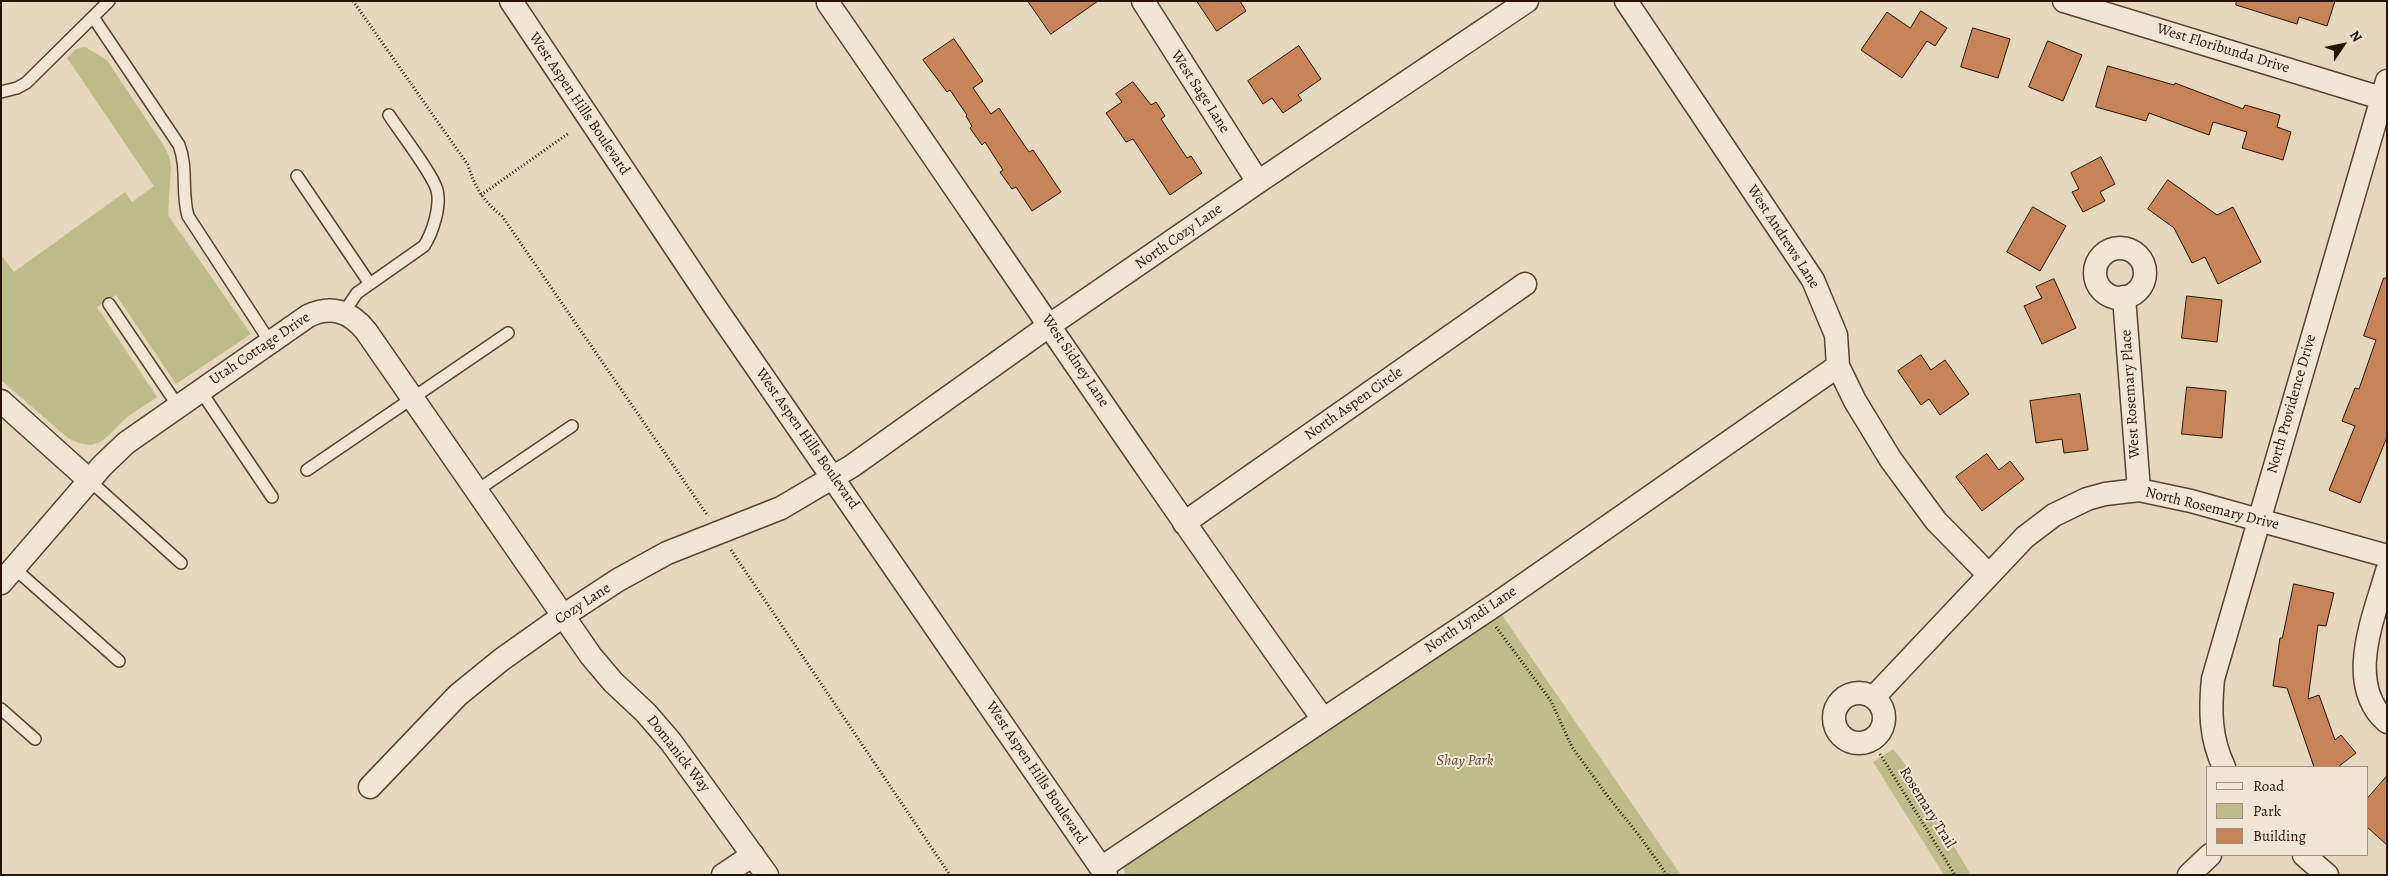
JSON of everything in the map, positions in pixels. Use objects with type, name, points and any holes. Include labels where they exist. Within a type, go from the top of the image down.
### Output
[{"type":"street","name":"West Aspen Hills Boulevard","points":[[511,1],[715,307],[1104,871]]},
{"type":"street","name":"West Sage Lane","points":[[1143,1],[1258,182]]},
{"type":"street","name":"North Cozy Lane","points":[[834,478],[1050,325],[1527,1]]},
{"type":"street","name":"West Andrews Lane","points":[[1626,1],[1813,280],[1836,335],[1838,366],[1855,401],[1891,460],[1936,521],[1989,576]]},
{"type":"street","name":"West Floribunda Drive","points":[[2073,2],[2384,89]]},
{"type":"street","name":"West Sidney Lane","points":[[828,3],[1184,523],[1323,719]]},
{"type":"street","name":"North Providence Drive","points":[[2224,766],[2216,748],[2212,729],[2210,706],[2213,679],[2384,89]]},
{"type":"street","name":"North Aspen Circle","points":[[1184,523],[1525,284]]},
{"type":"street","name":"West Rosemary Place","points":[[2124,297],[2138,490]]},
{"type":"street","name":"Utah Cottage Drive","points":[[6,574],[89,480],[126,443],[200,390],[317,312],[326,310],[344,312]]},
{"type":"street","points":[[344,312],[359,322],[366,331],[563,616]]},
{"type":"street","name":"North Lyndi Lane","points":[[1104,871],[1323,719],[1495,604],[1838,366]]},
{"type":"street","points":[[1,400],[89,480]]},
{"type":"street","name":"Cozy Lane","points":[[370,787],[458,695],[501,660],[563,616],[643,566],[676,549],[781,508],[834,478]]},
{"type":"street","name":"North Rosemary Drive","points":[[1874,697],[2025,537],[2054,515],[2087,498],[2138,490],[2191,501],[2387,556]]},
{"type":"street","points":[[2387,571],[2370,628],[2364,682],[2374,703],[2387,722]]},
{"type":"street","name":"Domanick Way","points":[[563,616],[613,682],[665,734],[767,875]]},
{"type":"street","points":[[723,875],[753,855]]},
{"type":"street","points":[[2189,875],[2209,856]]},
{"type":"street","points":[[2305,856],[2327,875]]},
{"type":"lane","points":[[1,92],[26,84],[109,1]]},
{"type":"lane","points":[[93,18],[179,145],[185,166],[185,200],[188,216],[270,342]]},
{"type":"lane","points":[[344,312],[353,297],[424,246],[430,235],[437,205],[435,184],[389,115]]},
{"type":"lane","points":[[297,176],[370,284]]},
{"type":"lane","points":[[109,304],[178,406]]},
{"type":"lane","points":[[308,470],[508,333]]},
{"type":"lane","points":[[200,390],[272,497]]},
{"type":"lane","points":[[476,491],[572,426]]},
{"type":"lane","points":[[89,480],[182,563]]},
{"type":"lane","points":[[6,574],[119,661]]},
{"type":"lane","points":[[1,709],[35,739]]},
{"type":"path","points":[[353,1],[468,165],[472,181],[481,195],[502,216],[950,875]]},
{"type":"path","points":[[481,195],[569,133]]},
{"type":"path","points":[[1495,626],[1551,701],[1572,746],[1667,875]]},
{"type":"path","name":"Rosemary Trail","points":[[1880,754],[1955,875]]},
{"type":"green space","points":[[85,47],[107,60],[164,146],[169,156],[171,167],[168,215],[251,334],[176,384],[116,295],[97,307],[157,397],[128,417],[100,442],[87,445],[68,438],[1,380],[1,255],[14,272],[125,192],[132,202],[154,186],[67,58],[76,49]]},
{"type":"green space","name":"Shay Park","points":[[1495,605],[1681,875],[1125,875],[1121,854]]},
{"type":"green space","points":[[1893,749],[1903,761],[1971,875],[1944,875],[1873,762]]},
{"type":"building","points":[[1028,1],[1098,1],[1051,34]]},
{"type":"building","points":[[1197,1],[1240,1],[1246,11],[1217,31]]},
{"type":"building","points":[[2237,1],[2335,1],[2327,26],[2299,17],[2297,24],[2236,5]]},
{"type":"building","points":[[1921,11],[1947,28],[1935,46],[1927,41],[1902,78],[1861,50],[1887,12],[1910,28]]},
{"type":"building","points":[[1973,28],[2010,39],[1998,78],[1961,67]]},
{"type":"building","points":[[954,39],[983,81],[973,88],[991,114],[999,108],[1029,152],[1033,150],[1061,192],[1032,211],[1016,187],[1012,189],[1000,172],[1003,170],[985,142],[982,145],[970,128],[972,126],[967,115],[950,90],[947,92],[923,60]]},
{"type":"building","points":[[2048,41],[2082,55],[2063,101],[2029,87]]},
{"type":"building","points":[[1299,46],[1321,79],[1298,95],[1302,100],[1283,113],[1272,98],[1263,104],[1248,81]]},
{"type":"building","points":[[2108,66],[2174,85],[2175,83],[2243,109],[2245,105],[2280,115],[2277,127],[2291,132],[2283,160],[2242,148],[2247,132],[2213,122],[2209,135],[2149,113],[2146,121],[2096,107]]},
{"type":"building","points":[[1133,82],[1151,105],[1156,102],[1165,116],[1161,119],[1187,158],[1191,156],[1202,173],[1170,195],[1133,139],[1126,142],[1106,113],[1122,102],[1116,94]]},
{"type":"building","points":[[2101,157],[2115,184],[2100,192],[2105,201],[2083,212],[2072,192],[2079,189],[2071,173]]},
{"type":"building","points":[[2168,180],[2217,215],[2233,207],[2261,262],[2218,284],[2205,257],[2192,263],[2174,228],[2148,209]]},
{"type":"building","points":[[2033,207],[2066,226],[2040,271],[2007,252]]},
{"type":"building","points":[[2384,278],[2387,278],[2387,437],[2360,503],[2329,490],[2355,426],[2342,421],[2355,388],[2359,389],[2376,340],[2364,336]]},
{"type":"building","points":[[2054,279],[2076,328],[2042,344],[2024,306],[2042,298],[2036,287]]},
{"type":"building","points":[[2187,296],[2222,300],[2217,342],[2182,338]]},
{"type":"building","points":[[1921,355],[1931,370],[1945,360],[1969,394],[1940,415],[1929,399],[1921,405],[1898,371]]},
{"type":"building","points":[[2187,387],[2226,391],[2222,438],[2182,434]]},
{"type":"building","points":[[2080,394],[2088,450],[2064,453],[2062,439],[2036,443],[2030,401]]},
{"type":"building","points":[[1987,454],[1999,470],[2010,461],[2024,479],[1982,511],[1956,477]]},
{"type":"building","points":[[2294,584],[2334,593],[2326,626],[2318,625],[2308,699],[2319,695],[2335,740],[2341,735],[2356,753],[2339,766],[2314,766],[2287,688],[2273,686],[2280,638],[2282,638]]},
{"type":"building","points":[[2387,776],[2387,845],[2368,828],[2368,798]]}]
